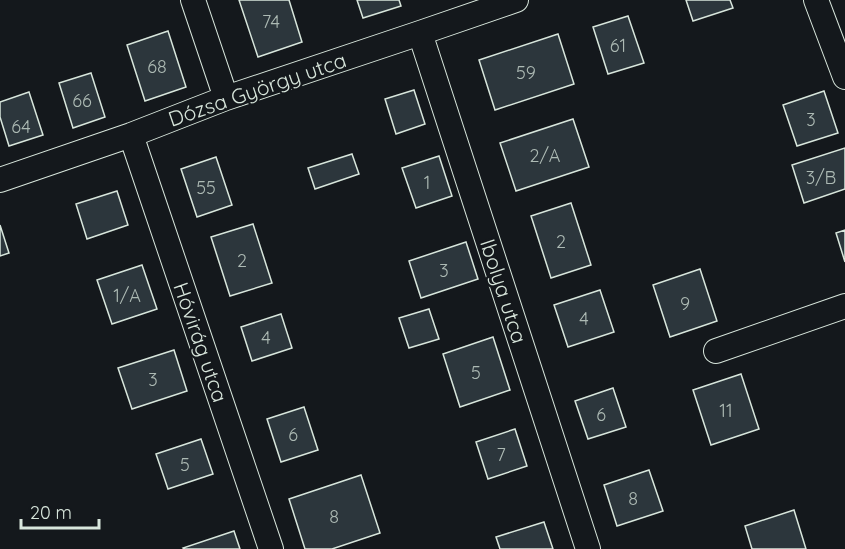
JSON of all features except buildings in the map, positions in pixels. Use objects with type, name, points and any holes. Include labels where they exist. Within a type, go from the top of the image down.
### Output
[{"type":"street","points":[[193,0],[226,98]]},
{"type":"street","name":"Dózsa György utca","points":[[0,180],[131,135],[226,98],[516,0]]},
{"type":"street","points":[[816,0],[845,78]]},
{"type":"street","name":"Ibolya utca","points":[[420,33],[588,549]]},
{"type":"street","name":"Hóvirág utca","points":[[131,135],[270,549]]},
{"type":"street","points":[[716,351],[845,306]]}]
